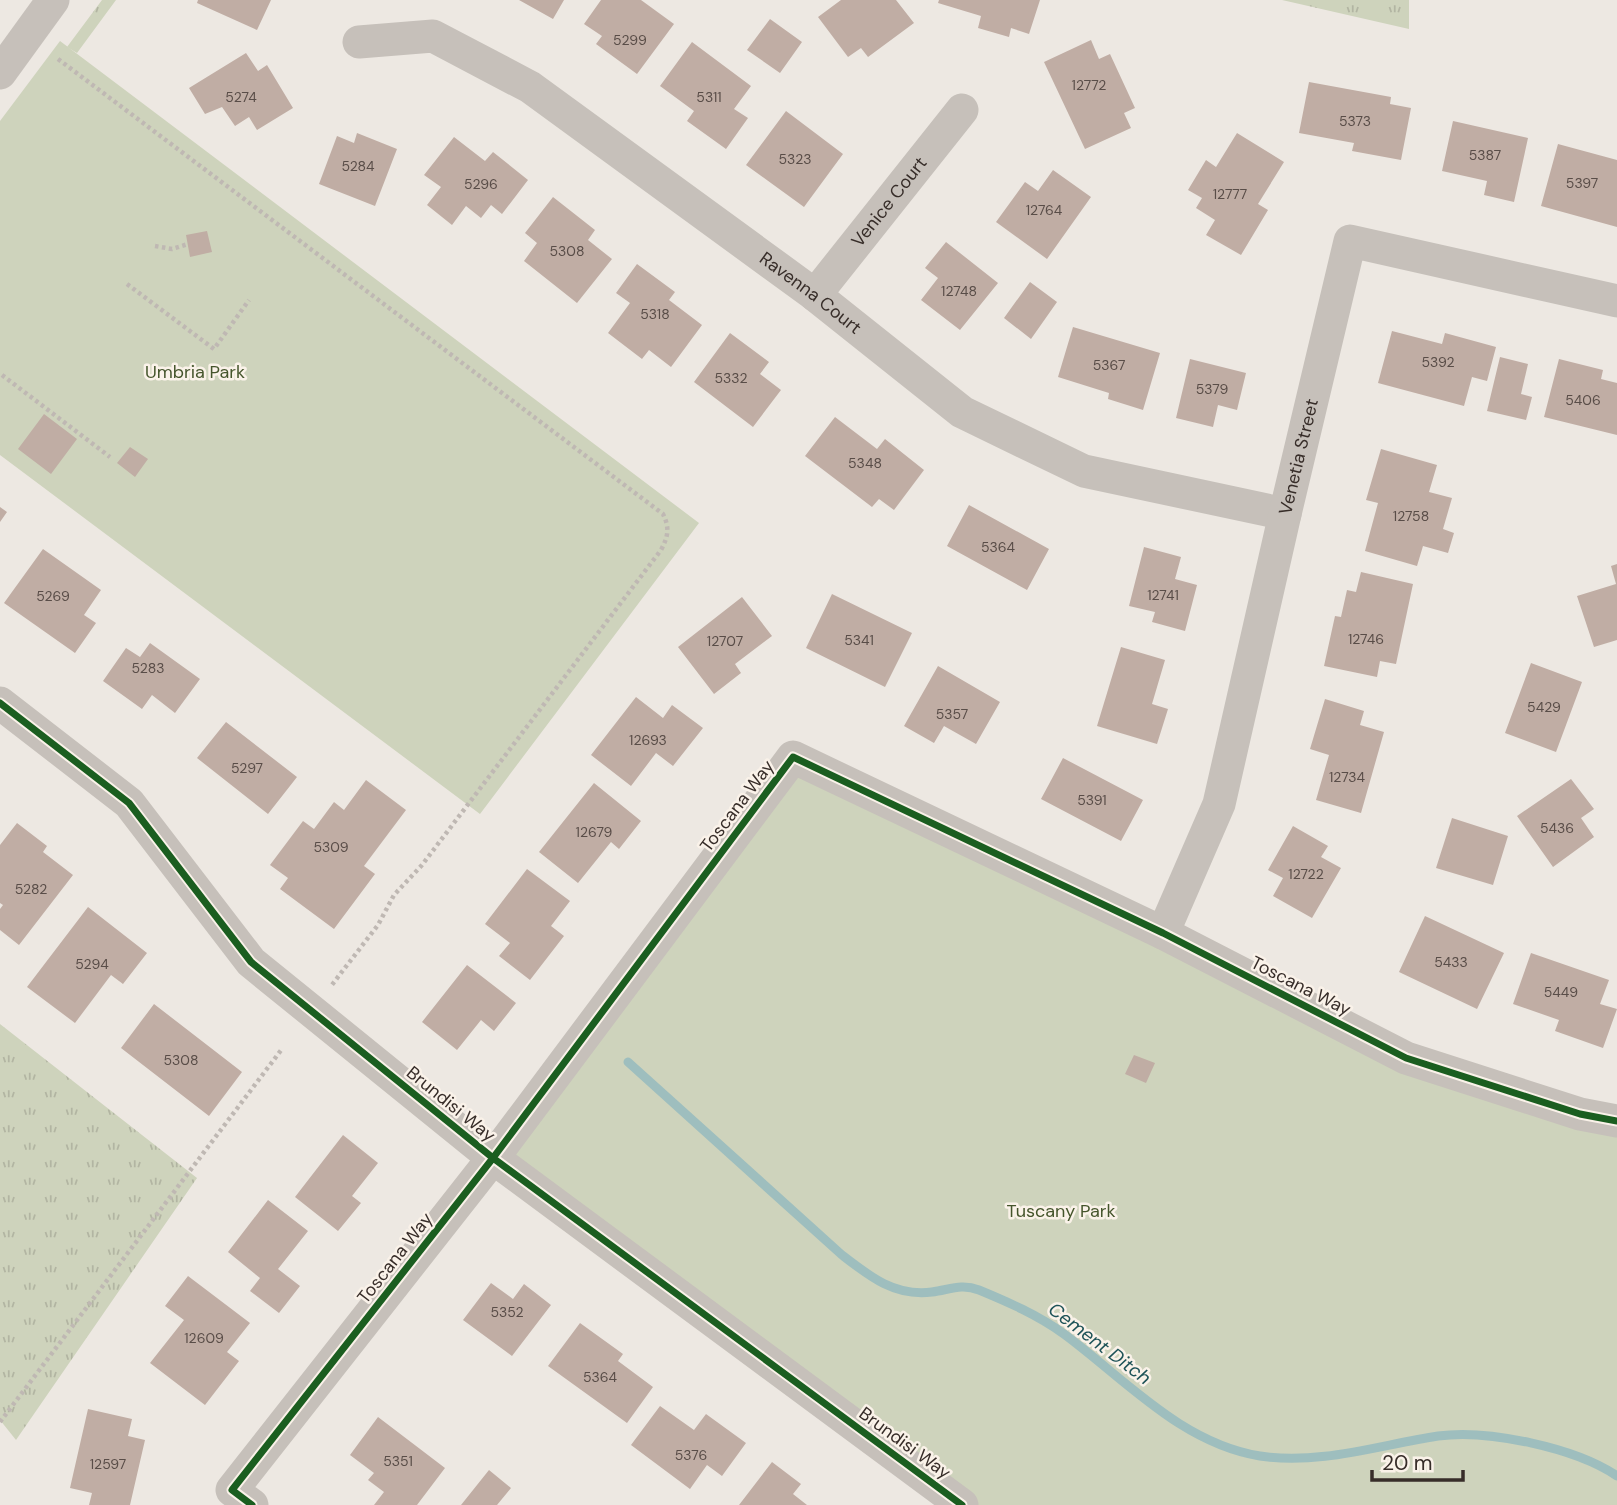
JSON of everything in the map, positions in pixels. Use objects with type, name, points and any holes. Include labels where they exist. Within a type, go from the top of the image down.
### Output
[{"type":"street","points":[[0,72],[53,0]]},
{"type":"street","name":"Ravenna Court","points":[[359,42],[433,36],[530,87],[815,295],[962,412],[1084,471],[1284,514]]},
{"type":"street","name":"Venice Court","points":[[815,295],[962,110]]},
{"type":"street","name":"Venetia Street","points":[[1163,933],[1219,804],[1284,514],[1350,241],[1617,301]]},
{"type":"street","name":"Brundisi Way","points":[[0,703],[130,803],[251,962],[493,1158],[962,1505]]},
{"type":"street","name":"Toscana Way","points":[[242,1497],[793,757],[1163,933],[1406,1058],[1580,1114],[1617,1121]]},
{"type":"path","points":[[58,59],[663,514],[668,524],[667,537],[661,550],[422,865],[394,895],[378,925],[331,986]]},
{"type":"path","points":[[155,246],[172,249],[188,244]]},
{"type":"path","points":[[127,284],[214,349],[249,300]]},
{"type":"path","points":[[2,376],[110,457]]},
{"type":"path","points":[[0,1422],[282,1049]]},
{"type":"green space","points":[[102,0],[116,0],[77,53],[67,47]]},
{"type":"green space","points":[[1282,0],[1409,0],[1409,29]]},
{"type":"green space","name":"Umbria Park","points":[[60,41],[699,523],[480,814],[0,455],[0,121]]},
{"type":"green space","name":"Tuscany Park","points":[[793,757],[1406,1058],[1617,1121],[1617,1505],[962,1505],[493,1158]]},
{"type":"green space","points":[[0,1024],[197,1178],[16,1440],[0,1420]]},
{"type":"building","points":[[198,0],[271,0],[257,30],[197,3]]},
{"type":"building","points":[[519,0],[564,0],[553,19]]},
{"type":"building","points":[[601,0],[641,0],[674,24],[637,74],[596,44],[602,36],[584,24]]},
{"type":"building","points":[[841,0],[896,0],[914,23],[868,57],[861,48],[848,57],[818,17]]},
{"type":"building","points":[[939,0],[1040,0],[1029,34],[1011,28],[1009,37],[978,28],[981,16],[938,3]]},
{"type":"building","points":[[770,19],[802,42],[780,73],[747,50]]},
{"type":"building","points":[[1091,40],[1099,59],[1110,54],[1135,108],[1124,113],[1131,128],[1085,149],[1044,62]]},
{"type":"building","points":[[692,42],[751,86],[734,109],[748,118],[726,149],[687,121],[694,111],[660,86]]},
{"type":"building","points":[[246,53],[258,71],[267,65],[293,108],[257,130],[249,117],[235,126],[222,107],[205,114],[189,88]]},
{"type":"building","points":[[1309,82],[1391,97],[1390,104],[1411,108],[1401,160],[1352,151],[1354,143],[1299,133]]},
{"type":"building","points":[[786,111],[843,154],[804,207],[746,165]]},
{"type":"building","points":[[1453,121],[1528,138],[1514,202],[1484,195],[1487,181],[1442,171]]},
{"type":"building","points":[[357,133],[397,149],[375,206],[319,184],[337,136],[354,143]]},
{"type":"building","points":[[1237,133],[1284,162],[1258,204],[1268,210],[1241,255],[1206,235],[1215,220],[1196,208],[1202,198],[1188,190],[1206,160],[1216,167]]},
{"type":"building","points":[[454,137],[485,161],[493,152],[528,180],[502,214],[491,205],[481,218],[466,206],[452,225],[427,205],[441,187],[424,175]]},
{"type":"building","points":[[1558,144],[1617,160],[1617,227],[1541,206]]},
{"type":"building","points":[[1053,170],[1091,197],[1047,259],[996,222],[1025,182],[1038,191]]},
{"type":"building","points":[[553,197],[595,230],[588,240],[612,259],[577,303],[524,261],[537,243],[525,233]]},
{"type":"building","points":[[207,231],[212,252],[190,257],[186,235]]},
{"type":"building","points":[[946,242],[998,283],[960,330],[921,300],[938,278],[925,268]]},
{"type":"building","points":[[637,264],[675,292],[669,300],[702,325],[671,367],[649,350],[642,359],[608,333],[630,303],[616,293]]},
{"type":"building","points":[[1030,282],[1057,302],[1031,339],[1004,318]]},
{"type":"building","points":[[1073,327],[1160,353],[1143,410],[1108,399],[1109,393],[1058,377]]},
{"type":"building","points":[[1392,331],[1442,344],[1445,333],[1496,347],[1487,381],[1472,377],[1464,406],[1378,383]]},
{"type":"building","points":[[730,333],[769,362],[760,374],[781,390],[753,427],[694,382]]},
{"type":"building","points":[[1500,357],[1528,364],[1521,394],[1532,397],[1526,420],[1487,411]]},
{"type":"building","points":[[1190,359],[1246,373],[1237,410],[1218,405],[1213,427],[1176,418]]},
{"type":"building","points":[[1559,359],[1603,370],[1601,379],[1617,383],[1617,435],[1544,417]]},
{"type":"building","points":[[44,414],[77,439],[51,474],[18,449]]},
{"type":"building","points":[[835,417],[877,449],[885,439],[924,470],[894,510],[879,499],[872,507],[805,456]]},
{"type":"building","points":[[130,447],[148,459],[135,477],[117,463]]},
{"type":"building","points":[[1381,449],[1437,465],[1429,492],[1452,498],[1443,529],[1454,533],[1448,553],[1423,546],[1417,566],[1365,551],[1378,503],[1366,500]]},
{"type":"building","points":[[969,505],[1049,549],[1027,590],[947,546]]},
{"type":"building","points":[[0,507],[7,512],[0,522]]},
{"type":"building","points":[[1144,547],[1181,557],[1175,579],[1197,585],[1185,631],[1152,622],[1155,612],[1129,606]]},
{"type":"building","points":[[43,549],[101,590],[84,615],[96,623],[75,653],[4,603]]},
{"type":"building","points":[[1617,564],[1617,640],[1594,647],[1577,596],[1616,584],[1611,566]]},
{"type":"building","points":[[1361,572],[1413,584],[1396,664],[1380,661],[1377,677],[1324,666],[1335,616],[1341,617],[1347,590],[1356,592]]},
{"type":"building","points":[[832,594],[912,633],[885,687],[806,648]]},
{"type":"building","points":[[742,597],[772,636],[735,664],[741,673],[714,694],[678,647]]},
{"type":"building","points":[[150,643],[200,679],[175,713],[152,695],[142,709],[103,681],[126,648],[140,657]]},
{"type":"building","points":[[1121,647],[1165,660],[1152,704],[1168,709],[1157,744],[1097,726]]},
{"type":"building","points":[[1531,663],[1582,682],[1556,752],[1505,733]]},
{"type":"building","points":[[938,666],[1000,702],[976,744],[944,726],[934,743],[904,726]]},
{"type":"building","points":[[636,697],[663,718],[672,705],[703,728],[673,766],[656,753],[631,786],[591,755]]},
{"type":"building","points":[[1325,699],[1364,711],[1360,725],[1384,732],[1361,813],[1316,800],[1329,755],[1310,749]]},
{"type":"building","points":[[226,722],[297,777],[268,814],[197,758]]},
{"type":"building","points":[[1063,758],[1143,800],[1121,841],[1041,799]]},
{"type":"building","points":[[1571,779],[1594,809],[1581,818],[1594,837],[1553,867],[1517,816]]},
{"type":"building","points":[[366,780],[406,810],[364,866],[375,874],[334,929],[280,889],[288,878],[270,865],[303,821],[314,829],[334,802],[344,810]]},
{"type":"building","points":[[594,783],[641,821],[619,849],[611,842],[578,883],[539,852]]},
{"type":"building","points":[[1452,818],[1508,836],[1493,885],[1436,868]]},
{"type":"building","points":[[17,823],[47,846],[43,852],[73,875],[19,945],[0,930],[0,909],[3,905],[0,903],[0,845]]},
{"type":"building","points":[[1293,826],[1328,846],[1321,857],[1341,868],[1312,918],[1273,896],[1283,878],[1268,870]]},
{"type":"building","points":[[527,869],[570,901],[551,926],[564,936],[530,980],[499,956],[510,943],[485,924]]},
{"type":"building","points":[[88,907],[147,953],[123,984],[111,975],[75,1023],[27,987]]},
{"type":"building","points":[[1425,916],[1504,953],[1477,1009],[1399,972]]},
{"type":"building","points":[[1531,953],[1609,980],[1600,1004],[1617,1009],[1603,1048],[1555,1031],[1559,1020],[1513,1004]]},
{"type":"building","points":[[467,965],[516,1003],[494,1031],[481,1020],[457,1050],[422,1022]]},
{"type":"building","points":[[154,1004],[242,1072],[209,1116],[121,1048]]},
{"type":"building","points":[[1134,1055],[1155,1063],[1146,1083],[1125,1074]]},
{"type":"building","points":[[343,1135],[378,1163],[352,1196],[361,1203],[338,1231],[295,1197]]},
{"type":"building","points":[[268,1200],[308,1231],[278,1269],[300,1286],[279,1313],[250,1291],[260,1278],[228,1252]]},
{"type":"building","points":[[188,1276],[250,1323],[227,1352],[239,1361],[205,1405],[150,1363],[184,1320],[165,1306]]},
{"type":"building","points":[[491,1283],[513,1299],[524,1284],[551,1305],[512,1356],[463,1320]]},
{"type":"building","points":[[580,1323],[623,1354],[618,1361],[653,1387],[627,1423],[548,1366]]},
{"type":"building","points":[[660,1406],[694,1430],[706,1414],[746,1443],[722,1476],[707,1465],[690,1489],[631,1445]]},
{"type":"building","points":[[88,1409],[132,1419],[128,1436],[145,1440],[130,1505],[89,1505],[92,1493],[70,1488]]},
{"type":"building","points":[[378,1417],[445,1468],[417,1505],[374,1505],[384,1492],[368,1480],[374,1473],[350,1455]]},
{"type":"building","points":[[772,1462],[801,1484],[793,1494],[807,1505],[739,1505]]},
{"type":"building","points":[[489,1470],[511,1488],[497,1505],[461,1505]]},
{"type":"waterway","name":"Cement Ditch","points":[[628,1062],[842,1255],[873,1277],[894,1288],[919,1293],[961,1287],[973,1288],[1023,1309],[1064,1334],[1179,1424],[1231,1449],[1260,1456],[1305,1458],[1349,1453],[1438,1436],[1481,1435],[1556,1449],[1600,1466],[1617,1476]]},
{"type":"cycle path","points":[[0,703],[129,803],[251,962],[493,1158],[962,1505]]},
{"type":"cycle path","points":[[252,1505],[232,1490],[493,1158],[793,757],[1163,933],[1406,1058],[1580,1114],[1617,1121]]}]
